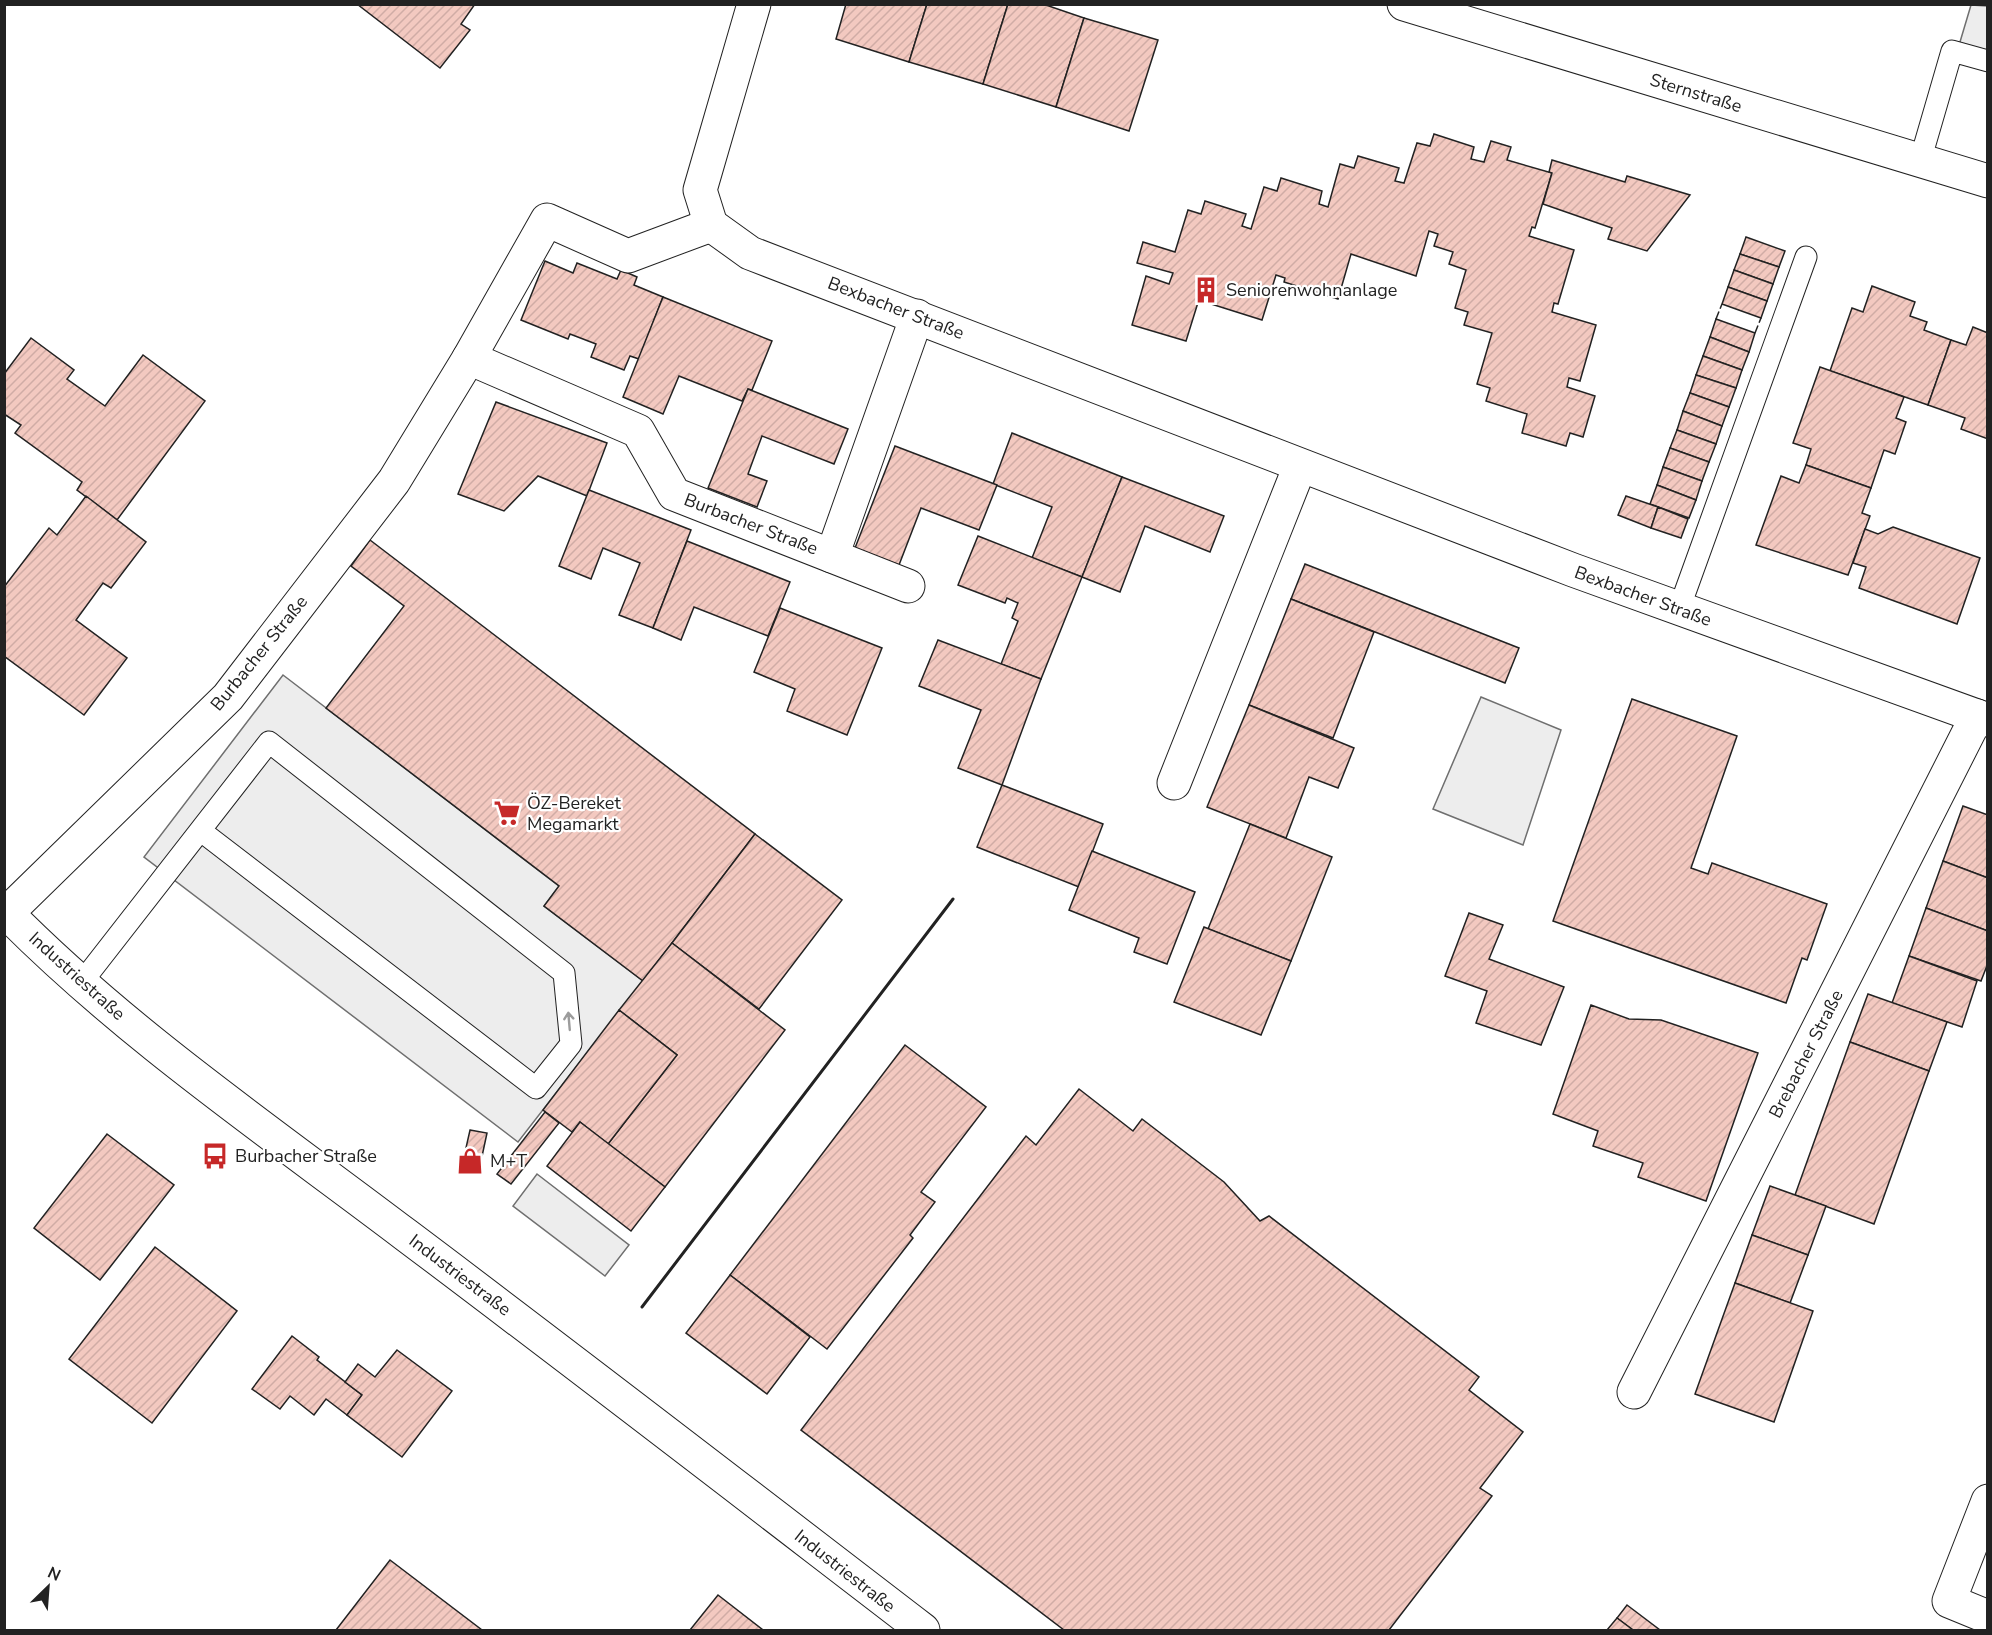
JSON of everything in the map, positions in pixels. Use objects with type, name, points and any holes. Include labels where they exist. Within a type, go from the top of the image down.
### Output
[{"type":"street","points":[[711,225],[700,190],[754,4]]},
{"type":"street","name":"Sternstraße","points":[[1404,4],[1456,12],[1988,182]]},
{"type":"street","name":"Burbacher Straße","points":[[6,911],[228,697],[394,481],[469,358],[547,220],[628,256],[711,225]]},
{"type":"street","name":"Bexbacher Straße","points":[[711,225],[750,253],[1300,466],[1679,609],[1982,718]]},
{"type":"street","name":"Burbacher Straße","points":[[832,556],[917,316]]},
{"type":"street","name":"Burbacher Straße","points":[[469,358],[638,431],[674,494],[908,586]]},
{"type":"street","points":[[1174,783],[1300,466]]},
{"type":"street","name":"Brebacher Straße","points":[[1634,1392],[1982,718]]},
{"type":"street","name":"Industriestraße","points":[[6,911],[82,982],[164,1053],[573,1360],[923,1630]]},
{"type":"street","points":[[1988,1502],[1948,1600],[1988,1617]]},
{"type":"lane","points":[[1920,161],[1952,51],[1988,62]]},
{"type":"lane","points":[[1679,609],[1806,257]]},
{"type":"lane","points":[[82,982],[269,742],[564,973],[571,1044],[536,1088],[201,831]]},
{"type":"shaded area","points":[[1971,5],[1987,6],[1987,61],[1957,52]]},
{"type":"shaded area","points":[[283,675],[559,886],[544,906],[643,981],[518,1142],[144,857]]},
{"type":"shaded area","points":[[1481,697],[1561,730],[1523,845],[1433,809]]},
{"type":"shaded area","points":[[537,1174],[629,1245],[605,1276],[513,1206]]},
{"type":"building","points":[[357,4],[475,4],[461,24],[470,30],[440,68]]},
{"type":"building","points":[[846,4],[927,4],[909,62],[836,39]]},
{"type":"building","points":[[927,4],[1008,4],[983,84],[909,62]]},
{"type":"building","points":[[1008,4],[1043,4],[1084,18],[1056,107],[983,84]]},
{"type":"building","points":[[1084,18],[1158,40],[1129,131],[1056,107]]},
{"type":"building","name":"Seniorenwohnanlage","points":[[1434,134],[1474,147],[1471,159],[1484,162],[1491,141],[1511,147],[1507,160],[1552,173],[1535,228],[1532,227],[1529,236],[1574,250],[1558,304],[1554,303],[1552,312],[1596,325],[1580,381],[1569,378],[1567,387],[1595,396],[1583,437],[1570,433],[1566,446],[1522,433],[1527,414],[1486,401],[1490,388],[1477,384],[1492,333],[1464,325],[1468,312],[1455,308],[1466,270],[1449,264],[1453,252],[1434,246],[1438,234],[1429,231],[1416,276],[1351,254],[1338,299],[1284,282],[1285,278],[1276,275],[1262,320],[1208,303],[1209,300],[1200,296],[1186,341],[1132,325],[1146,276],[1169,284],[1173,273],[1137,263],[1143,242],[1175,252],[1188,210],[1201,214],[1205,201],[1246,214],[1242,226],[1251,229],[1264,187],[1277,191],[1281,178],[1322,191],[1319,204],[1328,207],[1340,164],[1354,168],[1358,156],[1399,168],[1395,181],[1404,183],[1417,143],[1430,146]]},
{"type":"building","points":[[1552,160],[1625,182],[1627,176],[1690,195],[1647,251],[1608,239],[1612,228],[1543,204],[1552,173],[1549,172]]},
{"type":"building","points":[[1746,237],[1785,251],[1779,267],[1740,254]]},
{"type":"building","points":[[1740,254],[1779,267],[1773,284],[1734,270]]},
{"type":"building","points":[[545,261],[573,273],[577,263],[617,279],[621,270],[637,277],[634,285],[663,297],[639,359],[630,356],[624,370],[591,357],[596,344],[570,334],[568,339],[521,320]]},
{"type":"building","points":[[1734,270],[1773,284],[1767,301],[1728,287]]},
{"type":"building","points":[[1872,286],[1915,302],[1910,316],[1927,322],[1924,330],[1951,340],[1928,405],[1830,371],[1852,308],[1863,312]]},
{"type":"building","points":[[1728,287],[1767,301],[1761,318],[1722,304]]},
{"type":"building","points":[[663,297],[772,341],[752,390],[748,389],[742,401],[679,376],[663,414],[623,397]]},
{"type":"building","points":[[1716,319],[1755,333],[1749,352],[1710,337]]},
{"type":"building","points":[[1973,327],[1988,333],[1988,439],[1961,429],[1965,418],[1928,405],[1951,340],[1966,345]]},
{"type":"building","points":[[1710,337],[1749,352],[1742,370],[1703,356]]},
{"type":"building","points":[[31,338],[74,370],[67,379],[105,406],[143,355],[205,401],[117,520],[77,490],[82,482],[15,433],[21,425],[4,414],[4,374]]},
{"type":"building","points":[[1703,356],[1742,370],[1736,388],[1696,375]]},
{"type":"building","points":[[1820,367],[1904,397],[1896,418],[1906,422],[1895,454],[1884,450],[1871,488],[1806,465],[1811,449],[1793,443]]},
{"type":"building","points":[[1696,375],[1736,388],[1729,407],[1690,393]]},
{"type":"building","points":[[748,389],[848,429],[834,464],[762,436],[748,474],[767,481],[757,507],[708,488]]},
{"type":"building","points":[[1690,393],[1729,407],[1722,426],[1683,411]]},
{"type":"building","points":[[496,402],[607,443],[587,496],[538,476],[504,511],[458,494]]},
{"type":"building","points":[[1683,411],[1722,426],[1716,444],[1677,430]]},
{"type":"building","points":[[1677,430],[1716,444],[1709,462],[1670,448]]},
{"type":"building","points":[[1012,433],[1122,477],[1082,577],[1032,558],[1052,507],[993,484]]},
{"type":"building","points":[[895,446],[997,485],[979,530],[921,508],[899,565],[855,548]]},
{"type":"building","points":[[1670,448],[1709,462],[1702,481],[1663,467]]},
{"type":"building","points":[[1806,465],[1871,488],[1862,513],[1870,516],[1848,575],[1756,545],[1781,476],[1799,483]]},
{"type":"building","points":[[1663,467],[1702,481],[1696,500],[1657,485]]},
{"type":"building","points":[[1122,477],[1224,516],[1210,552],[1145,526],[1120,592],[1082,577]]},
{"type":"building","points":[[1657,485],[1696,500],[1689,518],[1650,504]]},
{"type":"building","points":[[589,490],[691,530],[653,628],[619,615],[640,563],[603,548],[591,579],[559,566]]},
{"type":"building","points":[[86,496],[146,542],[111,588],[103,583],[76,620],[127,658],[84,715],[4,656],[4,587],[49,528],[57,535]]},
{"type":"building","points":[[1626,496],[1658,507],[1651,528],[1618,515]]},
{"type":"building","points":[[1658,507],[1688,519],[1681,538],[1651,528]]},
{"type":"building","points":[[1893,527],[1980,558],[1957,624],[1859,588],[1866,567],[1853,563],[1865,529],[1878,534]]},
{"type":"building","points":[[978,536],[1082,577],[1041,679],[1001,664],[1018,621],[1012,618],[1018,603],[1007,598],[1005,603],[958,585]]},
{"type":"building","points":[[370,540],[755,834],[643,981],[544,906],[559,886],[326,708],[404,606],[351,566]]},
{"type":"building","points":[[687,541],[790,582],[768,636],[694,607],[681,640],[653,628]]},
{"type":"building","points":[[1305,564],[1519,648],[1505,683],[1291,599]]},
{"type":"building","points":[[1291,599],[1374,632],[1333,738],[1249,705]]},
{"type":"building","points":[[780,608],[882,648],[847,735],[787,711],[795,689],[754,672]]},
{"type":"building","points":[[938,640],[1041,679],[1002,785],[958,768],[981,710],[919,686]]},
{"type":"building","points":[[1632,699],[1737,736],[1691,868],[1708,874],[1712,863],[1827,904],[1807,960],[1802,958],[1786,1003],[1553,921]]},
{"type":"building","points":[[1249,705],[1354,748],[1338,788],[1309,777],[1286,838],[1207,807]]},
{"type":"building","points":[[1002,785],[1103,824],[1079,887],[977,847]]},
{"type":"building","points":[[1963,806],[1988,815],[1988,878],[1943,861]]},
{"type":"building","points":[[1250,824],[1332,857],[1291,961],[1208,929]]},
{"type":"building","points":[[755,834],[842,900],[759,1009],[672,943]]},
{"type":"building","points":[[1092,851],[1195,892],[1167,964],[1134,952],[1139,938],[1069,910]]},
{"type":"building","points":[[1943,861],[1988,878],[1988,931],[1926,908]]},
{"type":"building","points":[[1926,908],[1988,931],[1988,963],[1981,981],[1909,956]]},
{"type":"building","points":[[1469,913],[1503,925],[1489,959],[1564,987],[1541,1045],[1476,1023],[1487,991],[1445,976]]},
{"type":"building","points":[[1204,927],[1291,961],[1261,1035],[1174,1002]]},
{"type":"building","points":[[672,943],[785,1030],[665,1187],[608,1144],[677,1055],[619,1010]]},
{"type":"building","points":[[1909,956],[1977,981],[1962,1027],[1892,1003]]},
{"type":"building","points":[[1868,994],[1947,1022],[1929,1071],[1850,1042]]},
{"type":"building","points":[[1591,1005],[1629,1019],[1661,1020],[1758,1053],[1706,1201],[1638,1177],[1643,1163],[1593,1146],[1598,1131],[1553,1114]]},
{"type":"building","points":[[619,1010],[677,1055],[608,1144],[580,1122],[572,1132],[543,1110]]},
{"type":"building","points":[[1850,1042],[1929,1071],[1874,1224],[1795,1195]]},
{"type":"building","points":[[905,1045],[986,1107],[921,1192],[935,1202],[910,1235],[913,1238],[827,1349],[730,1275]]},
{"type":"building","points":[[1079,1089],[1133,1131],[1142,1119],[1224,1182],[1260,1221],[1269,1216],[1479,1377],[1469,1390],[1523,1432],[1480,1488],[1492,1496],[1389,1630],[1064,1630],[801,1430],[1026,1136],[1036,1145]]},
{"type":"building","points":[[545,1112],[559,1123],[511,1184],[497,1174]]},
{"type":"building","points":[[580,1122],[665,1187],[631,1231],[547,1166]]},
{"type":"building","points":[[470,1130],[487,1133],[478,1175],[461,1170]]},
{"type":"building","points":[[107,1134],[174,1185],[100,1280],[34,1228]]},
{"type":"building","points":[[1770,1186],[1826,1206],[1808,1255],[1752,1235]]},
{"type":"building","points":[[1752,1235],[1808,1255],[1790,1303],[1735,1283]]},
{"type":"building","points":[[155,1247],[237,1311],[152,1423],[69,1359]]},
{"type":"building","points":[[730,1275],[810,1337],[767,1394],[686,1333]]},
{"type":"building","points":[[1735,1283],[1813,1311],[1774,1422],[1695,1394]]},
{"type":"building","points":[[292,1336],[319,1357],[317,1360],[362,1395],[347,1415],[326,1399],[314,1415],[290,1396],[280,1409],[252,1389]]},
{"type":"building","points":[[397,1350],[452,1391],[402,1457],[347,1415],[362,1395],[345,1382],[358,1364],[375,1377]]},
{"type":"building","points":[[390,1560],[482,1630],[336,1630]]},
{"type":"building","points":[[718,1595],[763,1630],[690,1630]]},
{"type":"building","points":[[1627,1605],[1660,1630],[1633,1630],[1617,1618]]},
{"type":"building","points":[[1617,1618],[1633,1630],[1607,1630]]},
{"type":"fence","points":[[1716,319],[1722,304]]},
{"type":"fence","points":[[1755,333],[1761,318]]},
{"type":"wall","points":[[642,1307],[953,899]]},
{"type":"place","name":"Seniorenwohnanlage","points":[[1206,290]]},
{"type":"place","name":"ÖZ-Bereket Megamarkt","points":[[507,813]]},
{"type":"place","name":"Burbacher Straße","points":[[215,1156]]},
{"type":"place","name":"M+T","points":[[470,1161]]}]
